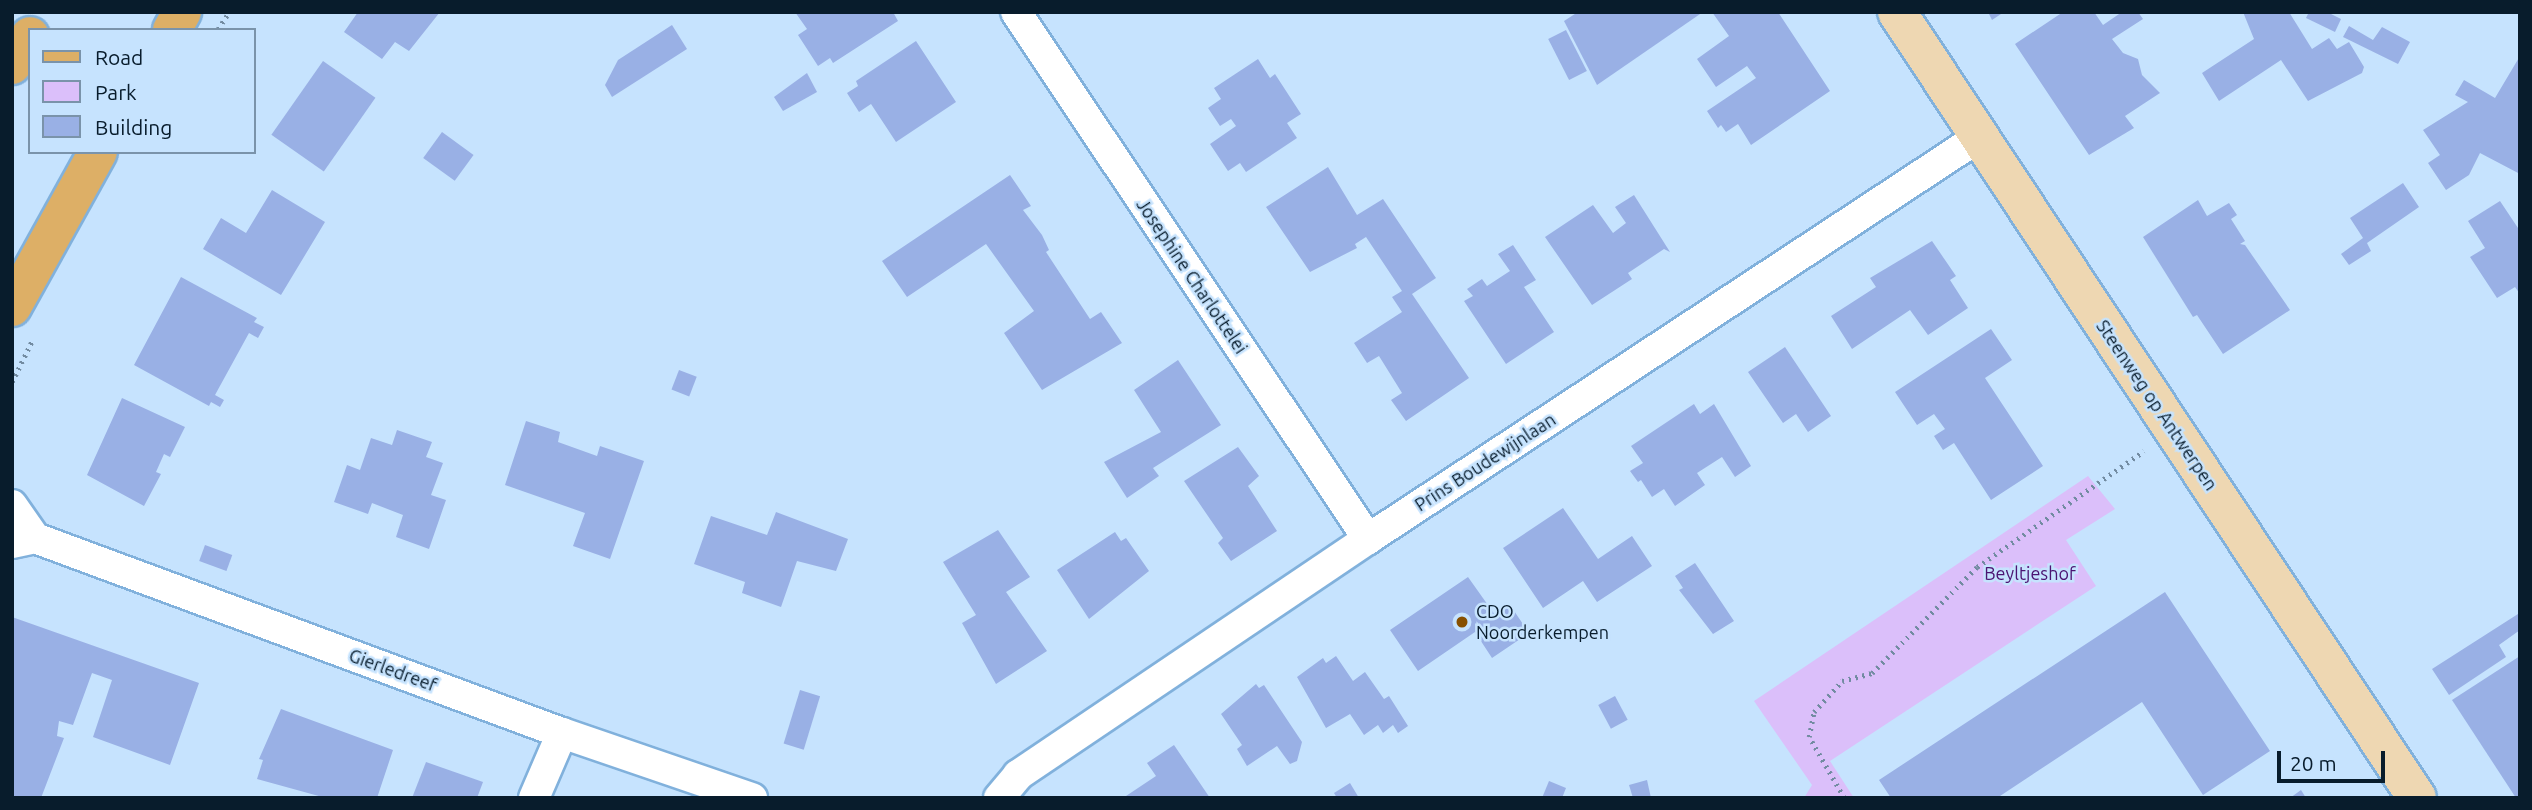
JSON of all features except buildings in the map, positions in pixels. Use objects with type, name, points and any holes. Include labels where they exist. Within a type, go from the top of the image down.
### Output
[{"type":"main road","points":[[34,28],[44,12]]},
{"type":"main road","points":[[173,28],[182,12]]},
{"type":"main road","points":[[12,65],[28,39]]},
{"type":"main road","points":[[12,307],[97,154]]},
{"type":"street","name":"Josephine Charlottelei","points":[[1016,12],[1368,539]]},
{"type":"street","name":"Steenweg op Antwerpen","points":[[1897,12],[2417,798]]},
{"type":"street","name":"Prins Boudewijnlaan","points":[[999,798],[1018,775],[1368,539],[1979,137]]},
{"type":"street","name":"Gierledreef","points":[[12,506],[24,541],[752,798]]},
{"type":"street","points":[[534,798],[562,733]]},
{"type":"path","points":[[218,28],[229,12]]},
{"type":"path","points":[[1844,798],[1809,737],[1815,712],[1842,681],[1872,673],[1977,567],[2174,431]]},
{"type":"green space","name":"Beyltjeshof","points":[[2088,476],[2115,509],[2066,540],[2096,586],[1830,761],[1854,798],[1804,798],[1812,785],[1754,701]]},
{"type":"place","name":"CDO Noorderkempen","points":[[1462,622]]}]
